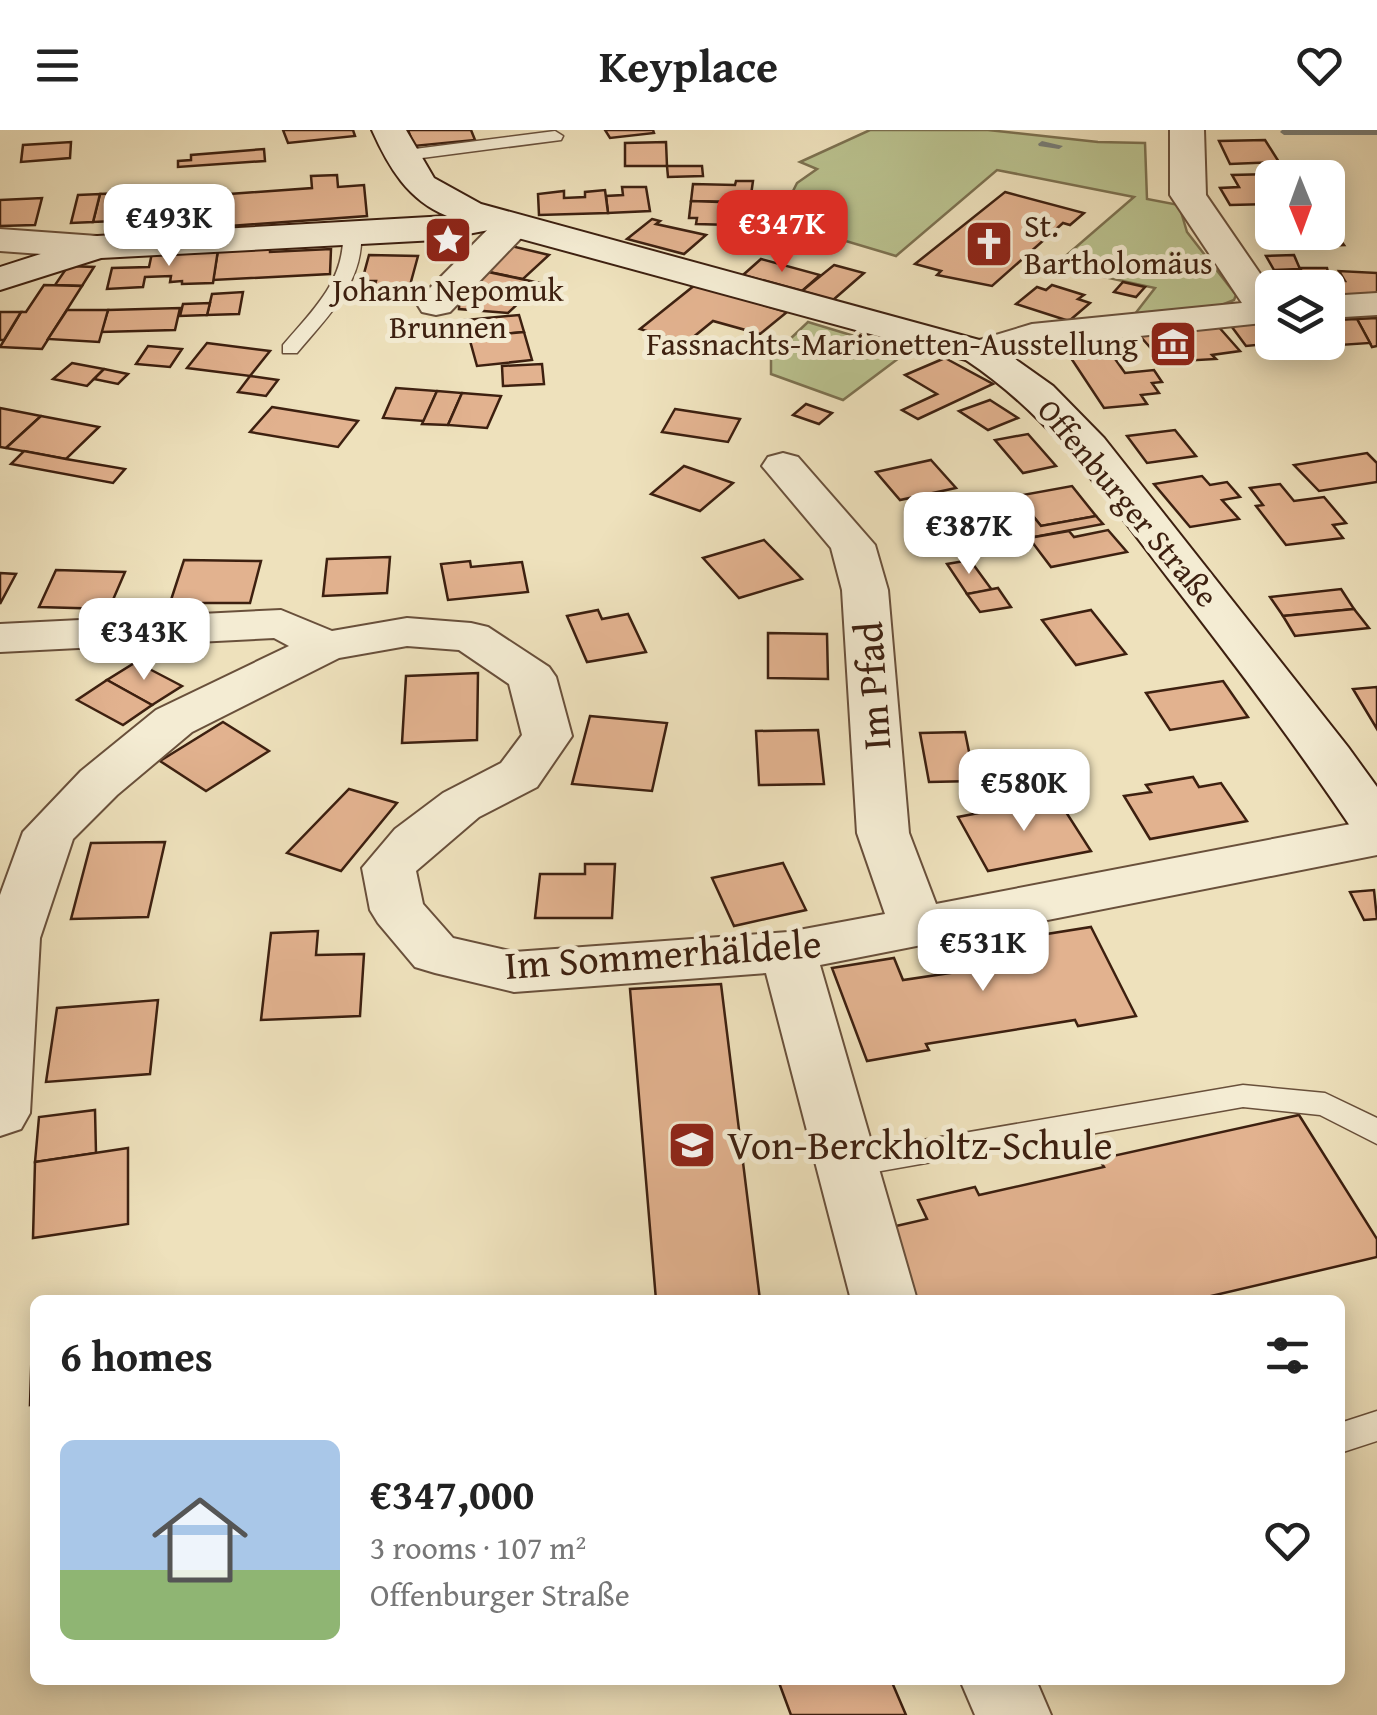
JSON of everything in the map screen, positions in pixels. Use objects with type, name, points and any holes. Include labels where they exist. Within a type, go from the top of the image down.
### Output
[{"type":"street","points":[[1187,130],[1188,194],[1255,290]]},
{"type":"street","name":"Offenburger Straße","points":[[394,143],[412,178],[447,202],[501,222],[980,352],[1016,372],[1076,432],[1326,749],[1377,826]]},
{"type":"street","points":[[352,233],[447,202]]},
{"type":"street","points":[[0,240],[97,247],[501,222]]},
{"type":"street","points":[[436,304],[501,222]]},
{"type":"street","points":[[0,280],[97,247]]},
{"type":"street","points":[[1345,307],[1377,304]]},
{"type":"street","points":[[980,352],[1032,336],[1255,313]]},
{"type":"street","name":"Im Pfad","points":[[783,466],[854,545],[865,590],[884,833],[918,928]]},
{"type":"street","points":[[0,638],[281,624],[326,646]]},
{"type":"street","name":"Im Sommerhäldele","points":[[0,1113],[12,938],[48,832],[99,782],[174,721],[326,646],[408,632],[471,637],[532,677],[547,736],[519,774],[461,806],[414,841],[389,868],[397,910],[435,954],[514,972],[788,952],[1377,837]]},
{"type":"street","points":[[788,952],[883,1295]]},
{"type":"street","points":[[1000,1685],[1013,1715]]},
{"type":"lane","points":[[394,143],[555,136]]},
{"type":"lane","points":[[290,349],[343,284],[355,250],[352,233]]},
{"type":"lane","points":[[848,1166],[1243,1096],[1325,1104],[1377,1132]]},
{"type":"lane","points":[[1345,1436],[1377,1426]]},
{"type":"green space","points":[[870,130],[988,130],[1145,143],[1147,199],[1179,205],[1187,232],[1236,295],[1234,300],[1214,308],[1131,319],[1155,288],[1054,266],[1134,197],[997,170],[896,256],[819,233],[829,226],[783,211],[797,183],[817,169],[800,162]]},
{"type":"green space","points":[[808,322],[907,352],[843,400],[771,374],[771,357]]},
{"type":"building","points":[[283,130],[353,130],[355,136],[288,143]]},
{"type":"building","points":[[408,130],[471,130],[475,140],[414,146]]},
{"type":"building","points":[[605,130],[653,130],[654,133],[610,138]]},
{"type":"building","points":[[1265,140],[1278,160],[1230,164],[1219,141]]},
{"type":"building","points":[[71,142],[70,158],[21,162],[23,145]]},
{"type":"building","points":[[666,142],[667,166],[625,166],[625,143]]},
{"type":"building","points":[[264,149],[265,161],[178,167],[178,161],[191,160],[191,155]]},
{"type":"building","points":[[667,166],[702,166],[703,176],[668,177]]},
{"type":"building","points":[[1255,174],[1255,204],[1230,205],[1220,188],[1239,187],[1232,175]]},
{"type":"building","points":[[337,175],[338,187],[364,185],[367,216],[216,227],[216,195],[312,188],[311,176]]},
{"type":"building","points":[[736,181],[753,181],[751,195],[734,195],[733,202],[691,201],[693,184],[735,185]]},
{"type":"building","points":[[622,187],[646,187],[650,211],[608,213],[606,196],[623,195]]},
{"type":"building","points":[[201,190],[196,218],[167,218],[172,191]]},
{"type":"building","points":[[605,190],[608,213],[539,215],[538,194],[564,191],[564,198],[585,197],[585,192]]},
{"type":"building","points":[[172,191],[167,218],[141,220],[147,192]]},
{"type":"building","points":[[147,192],[141,220],[116,221],[122,193]]},
{"type":"building","name":"St. Bartholomäus","points":[[1005,192],[1084,213],[1070,225],[1063,223],[992,286],[937,275],[941,271],[915,264]]},
{"type":"building","points":[[122,193],[116,221],[93,222],[100,194]]},
{"type":"building","points":[[100,194],[93,222],[71,223],[78,195]]},
{"type":"building","points":[[42,198],[35,225],[0,226],[0,200]]},
{"type":"building","points":[[691,201],[748,203],[747,219],[733,218],[732,225],[696,224],[697,218],[689,218]]},
{"type":"building","points":[[652,219],[660,221],[656,224],[706,235],[684,254],[627,239]]},
{"type":"building","points":[[507,245],[549,255],[523,279],[479,270]]},
{"type":"building","points":[[270,248],[270,252],[331,249],[330,274],[213,280],[218,250]]},
{"type":"building","points":[[218,250],[213,283],[182,284],[170,282],[171,276],[145,277],[143,287],[107,289],[112,268],[149,267],[152,253]]},
{"type":"building","points":[[369,255],[418,256],[409,289],[374,288],[376,281],[362,281]]},
{"type":"building","points":[[1294,255],[1300,269],[1274,270],[1266,256]]},
{"type":"building","points":[[761,259],[820,275],[802,291],[743,275]]},
{"type":"building","points":[[834,265],[864,273],[833,300],[802,291]]},
{"type":"building","points":[[68,266],[94,267],[82,286],[55,285]]},
{"type":"building","points":[[479,270],[540,283],[508,313],[459,309],[460,288]]},
{"type":"building","points":[[1345,271],[1377,273],[1377,296],[1345,297]]},
{"type":"building","points":[[1123,282],[1145,287],[1136,297],[1114,292]]},
{"type":"building","points":[[44,285],[82,286],[42,349],[0,347],[21,312],[26,312]]},
{"type":"building","points":[[695,285],[787,312],[760,334],[713,321],[686,343],[640,329]]},
{"type":"building","points":[[1052,285],[1084,295],[1078,299],[1090,303],[1069,321],[1016,304],[1037,287],[1046,290]]},
{"type":"building","points":[[243,292],[239,314],[207,315],[212,294]]},
{"type":"building","points":[[210,303],[207,315],[180,316],[183,304]]},
{"type":"building","points":[[180,308],[175,330],[101,332],[108,310]]},
{"type":"building","points":[[67,310],[108,310],[99,342],[48,339]]},
{"type":"building","points":[[0,312],[21,312],[4,340],[0,340]]},
{"type":"building","points":[[519,315],[524,332],[469,337],[465,320]]},
{"type":"building","points":[[1377,318],[1377,346],[1372,347],[1357,319]]},
{"type":"building","points":[[1357,319],[1370,343],[1345,345],[1345,320]]},
{"type":"building","points":[[1255,321],[1255,345],[1246,346],[1229,323]]},
{"type":"building","points":[[1217,325],[1240,351],[1212,355],[1216,359],[1163,362],[1140,336]]},
{"type":"building","points":[[524,332],[532,360],[477,366],[469,337]]},
{"type":"building","points":[[1101,339],[1125,373],[1154,370],[1162,382],[1152,383],[1159,393],[1141,395],[1147,404],[1104,408],[1061,343]]},
{"type":"building","points":[[207,343],[270,351],[250,376],[187,368]]},
{"type":"building","points":[[148,346],[182,349],[170,367],[136,364]]},
{"type":"building","points":[[945,358],[993,384],[918,419],[902,410],[937,394],[905,375]]},
{"type":"building","points":[[72,363],[104,369],[87,386],[53,379]]},
{"type":"building","points":[[542,364],[544,384],[503,386],[502,366]]},
{"type":"building","points":[[104,369],[128,374],[118,384],[94,379]]},
{"type":"building","points":[[250,376],[278,380],[266,396],[238,392]]},
{"type":"building","points":[[396,388],[437,391],[424,421],[383,418]]},
{"type":"building","points":[[437,391],[462,393],[448,425],[422,424]]},
{"type":"building","points":[[462,393],[501,396],[487,428],[448,425]]},
{"type":"building","points":[[990,400],[1018,418],[988,430],[959,411]]},
{"type":"building","points":[[806,404],[832,413],[819,424],[793,415]]},
{"type":"building","points":[[272,407],[358,421],[338,447],[250,432]]},
{"type":"building","points":[[0,408],[41,416],[6,448],[0,447]]},
{"type":"building","points":[[675,409],[740,419],[728,442],[662,432]]},
{"type":"building","points":[[41,416],[99,427],[66,459],[6,448]]},
{"type":"building","points":[[1175,430],[1196,456],[1147,463],[1127,436]]},
{"type":"building","points":[[1028,434],[1056,466],[1023,473],[995,440]]},
{"type":"building","points":[[24,451],[125,469],[113,483],[11,464]]},
{"type":"building","points":[[1367,453],[1377,463],[1377,482],[1319,491],[1294,465]]},
{"type":"building","points":[[931,460],[956,488],[900,500],[876,472]]},
{"type":"building","points":[[684,466],[733,483],[700,511],[651,494]]},
{"type":"building","points":[[1202,476],[1210,485],[1227,482],[1240,497],[1222,500],[1239,519],[1190,527],[1154,484]]},
{"type":"building","points":[[1280,484],[1294,501],[1324,497],[1346,523],[1333,525],[1343,538],[1286,545],[1256,506],[1263,505],[1250,488]]},
{"type":"building","points":[[1072,486],[1096,516],[1041,526],[1017,496]]},
{"type":"building","points":[[1017,496],[1041,526],[1096,516],[1103,524],[1029,538],[999,499]]},
{"type":"building","points":[[963,497],[981,516],[950,524],[932,505]]},
{"type":"building","points":[[1108,530],[1127,552],[1051,567],[1029,538],[1069,531],[1074,537]]},
{"type":"building","points":[[764,540],[802,579],[739,598],[703,558]]},
{"type":"building","points":[[390,557],[387,593],[323,596],[327,559]]},
{"type":"building","points":[[184,560],[261,561],[250,603],[170,603]]},
{"type":"building","points":[[970,560],[992,590],[967,594],[947,564]]},
{"type":"building","points":[[470,561],[471,567],[522,562],[528,592],[448,600],[441,564]]},
{"type":"building","points":[[56,570],[125,572],[109,609],[39,607]]},
{"type":"building","points":[[0,573],[16,574],[0,604]]},
{"type":"building","points":[[998,588],[1011,607],[980,612],[967,594]]},
{"type":"building","points":[[1341,589],[1354,609],[1283,616],[1270,597]]},
{"type":"building","points":[[1354,609],[1369,628],[1295,636],[1283,616]]},
{"type":"building","points":[[598,610],[602,619],[628,614],[646,652],[587,662],[567,616]]},
{"type":"building","points":[[1091,610],[1126,654],[1076,665],[1042,620]]},
{"type":"building","points":[[768,633],[827,634],[828,679],[768,678]]},
{"type":"building","points":[[136,662],[182,686],[152,705],[107,680]]},
{"type":"building","points":[[478,673],[477,740],[402,743],[406,676]]},
{"type":"building","points":[[107,680],[152,705],[123,725],[77,700]]},
{"type":"building","points":[[1223,681],[1248,717],[1170,730],[1146,693]]},
{"type":"building","points":[[1377,687],[1377,729],[1353,689]]},
{"type":"building","points":[[590,716],[667,723],[652,791],[572,784]]},
{"type":"building","points":[[223,722],[269,751],[206,791],[160,761]]},
{"type":"building","points":[[818,730],[824,784],[759,785],[756,731]]},
{"type":"building","points":[[965,732],[975,781],[929,782],[920,733]]},
{"type":"building","points":[[1193,777],[1199,787],[1221,783],[1247,821],[1150,839],[1124,796],[1151,792],[1146,785]]},
{"type":"building","points":[[349,789],[397,803],[341,871],[287,853]]},
{"type":"building","points":[[1057,798],[1091,851],[988,871],[958,817]]},
{"type":"building","points":[[165,842],[148,917],[71,919],[91,843]]},
{"type":"building","points":[[783,863],[806,910],[734,926],[712,878]]},
{"type":"building","points":[[585,864],[615,864],[612,918],[535,918],[540,874],[585,874]]},
{"type":"building","points":[[1374,890],[1377,919],[1364,920],[1350,892]]},
{"type":"building","name":"Von-Berckholtz-Schule","points":[[1091,927],[1136,1016],[1078,1026],[1075,1020],[926,1044],[929,1050],[867,1061],[832,968],[894,958],[903,980],[970,970],[959,947],[1006,939],[1013,945],[1031,942],[1028,937]]},
{"type":"building","points":[[318,931],[316,955],[364,954],[360,1016],[261,1020],[271,933]]},
{"type":"building","name":"Von-Berckholtz-Schule","points":[[721,984],[759,1295],[656,1295],[630,989]]},
{"type":"building","points":[[158,1000],[150,1074],[46,1082],[57,1008]]},
{"type":"building","points":[[95,1110],[96,1153],[35,1162],[39,1117]]},
{"type":"building","points":[[1299,1115],[1377,1239],[1377,1257],[1215,1295],[911,1295],[883,1229],[927,1219],[918,1200],[975,1187],[979,1195],[1104,1167],[1099,1159]]},
{"type":"building","points":[[128,1148],[128,1224],[33,1238],[35,1162]]},
{"type":"building","points":[[780,1685],[893,1685],[906,1715],[791,1715]]},
{"type":"waterway","points":[[1284,132],[1377,132]]},
{"type":"waterway","points":[[1042,144],[1059,146]]},
{"type":"place","name":"Johann Nepomuk Brunnen","points":[[448,240]]},
{"type":"place","name":"St. Bartholomäus","points":[[989,244]]},
{"type":"place","name":"Fassnachts-Marionetten-Ausstellung","points":[[1173,344]]},
{"type":"place","name":"Von-Berckholtz-Schule","points":[[692,1145]]}]
